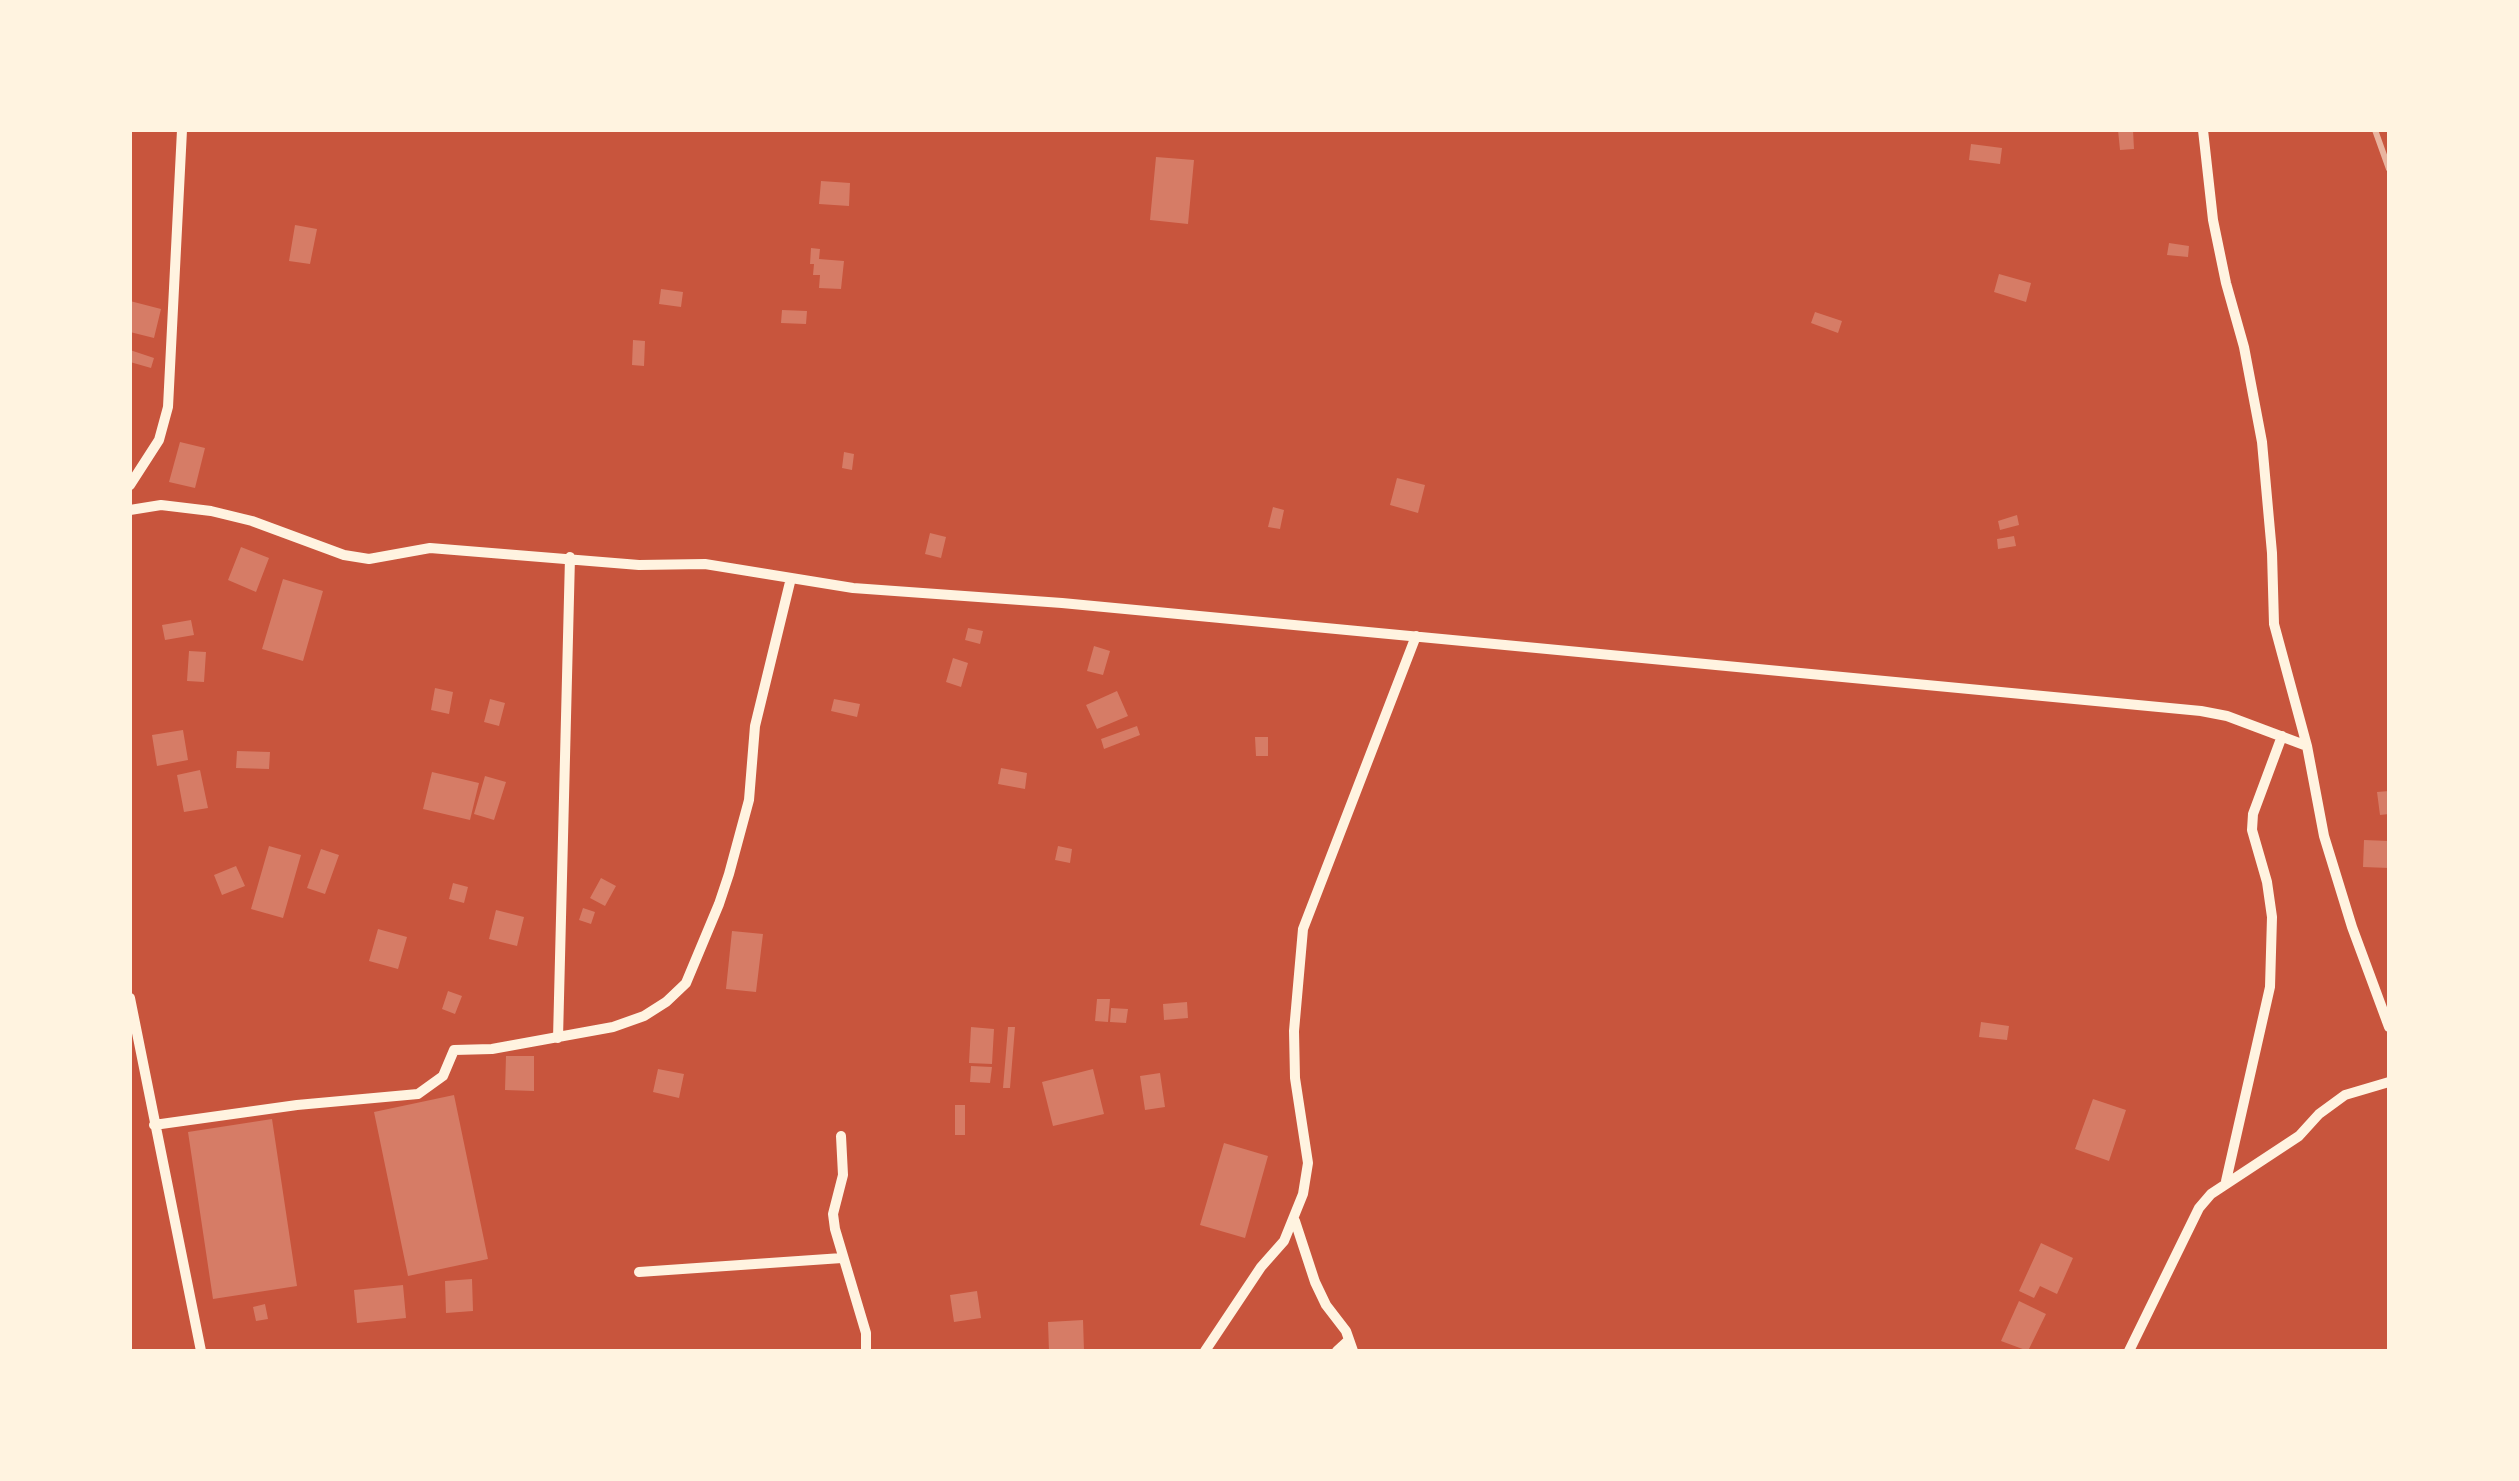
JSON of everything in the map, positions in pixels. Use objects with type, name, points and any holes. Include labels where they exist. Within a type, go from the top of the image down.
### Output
[{"type":"street","points":[[130,485],[158,440],[168,407],[182,130]]},
{"type":"street","points":[[2204,130],[2213,220],[2262,442],[2274,624],[2307,746],[2324,836],[2389,1028]]},
{"type":"street","points":[[130,510],[160,505],[212,511],[252,521],[344,555],[368,559],[430,548],[640,565],[705,564],[853,588],[1062,603],[2201,711],[2227,716],[2307,746]]},
{"type":"street","points":[[558,1038],[570,558]]},
{"type":"street","points":[[154,1124],[418,1094],[443,1076],[454,1050],[492,1049],[614,1027],[644,1016],[666,1002],[686,983],[719,904],[749,800],[755,726],[791,578]]},
{"type":"street","points":[[1206,1351],[1294,1221],[1308,1163],[1295,1078],[1294,1031],[1303,929],[1416,636]]},
{"type":"street","points":[[2226,1181],[2270,987],[2272,916],[2252,830],[2253,814],[2282,736]]},
{"type":"street","points":[[130,998],[201,1351]]},
{"type":"street","points":[[2129,1351],[2199,1208],[2226,1181],[2300,1136],[2319,1114],[2345,1095],[2389,1082]]},
{"type":"street","points":[[841,1136],[844,1175],[833,1214],[842,1258],[866,1333],[866,1351]]},
{"type":"street","points":[[1294,1221],[1314,1282],[1351,1346],[1337,1351]]},
{"type":"street","points":[[639,1272],[842,1258]]},
{"type":"building","points":[[2118,130],[2133,130],[2134,149],[2120,150]]},
{"type":"building","points":[[1971,144],[2002,148],[2000,164],[1969,160]]},
{"type":"building","points":[[1156,157],[1194,160],[1188,224],[1150,220]]},
{"type":"building","points":[[821,181],[850,183],[849,206],[819,204]]},
{"type":"building","points":[[295,225],[317,229],[310,264],[289,261]]},
{"type":"building","points":[[2169,243],[2189,246],[2188,257],[2167,255]]},
{"type":"building","points":[[811,248],[820,249],[819,259],[844,261],[841,289],[819,288],[820,275],[813,275],[814,264],[810,264]]},
{"type":"building","points":[[1999,274],[2031,283],[2026,302],[1994,292]]},
{"type":"building","points":[[661,289],[683,292],[681,307],[659,304]]},
{"type":"building","points":[[130,301],[161,309],[154,338],[130,332]]},
{"type":"building","points":[[782,310],[807,311],[806,324],[781,323]]},
{"type":"building","points":[[1815,312],[1842,321],[1838,333],[1811,323]]},
{"type":"building","points":[[633,340],[645,341],[644,366],[632,365]]},
{"type":"building","points":[[130,350],[154,358],[151,368],[130,362]]},
{"type":"building","points":[[180,442],[205,448],[195,488],[169,482]]},
{"type":"building","points":[[844,452],[854,454],[852,470],[842,468]]},
{"type":"building","points":[[1397,478],[1425,485],[1418,513],[1390,505]]},
{"type":"building","points":[[1273,507],[1284,510],[1280,529],[1268,527]]},
{"type":"building","points":[[2017,515],[2019,525],[2000,530],[1998,521]]},
{"type":"building","points":[[930,533],[946,537],[941,558],[925,554]]},
{"type":"building","points":[[2014,536],[2016,546],[1998,549],[1997,539]]},
{"type":"building","points":[[241,547],[269,558],[256,592],[228,580]]},
{"type":"building","points":[[283,579],[323,591],[303,661],[262,649]]},
{"type":"building","points":[[191,620],[194,635],[165,640],[162,625]]},
{"type":"building","points":[[968,628],[983,631],[980,644],[965,640]]},
{"type":"building","points":[[1094,646],[1110,651],[1103,675],[1087,671]]},
{"type":"building","points":[[189,651],[206,652],[204,682],[187,681]]},
{"type":"building","points":[[953,658],[968,663],[961,687],[946,682]]},
{"type":"building","points":[[435,688],[453,692],[449,714],[431,710]]},
{"type":"building","points":[[1117,691],[1128,716],[1097,729],[1086,705]]},
{"type":"building","points":[[490,699],[505,703],[499,726],[484,722]]},
{"type":"building","points":[[834,699],[860,704],[857,717],[831,711]]},
{"type":"building","points":[[1137,726],[1140,735],[1104,749],[1101,739]]},
{"type":"building","points":[[183,730],[188,760],[157,766],[152,735]]},
{"type":"building","points":[[1255,737],[1268,737],[1268,756],[1256,756]]},
{"type":"building","points":[[237,751],[270,752],[269,769],[236,768]]},
{"type":"building","points":[[1001,768],[1027,773],[1025,789],[998,784]]},
{"type":"building","points":[[200,770],[208,808],[184,812],[177,775]]},
{"type":"building","points":[[432,772],[479,783],[470,820],[423,809]]},
{"type":"building","points":[[485,776],[506,782],[494,820],[474,814]]},
{"type":"building","points":[[2389,791],[2389,814],[2380,815],[2377,792]]},
{"type":"building","points":[[2364,840],[2389,841],[2389,868],[2363,867]]},
{"type":"building","points":[[269,846],[301,855],[283,918],[251,909]]},
{"type":"building","points":[[1058,846],[1072,849],[1070,863],[1055,860]]},
{"type":"building","points":[[321,849],[339,855],[325,894],[307,888]]},
{"type":"building","points":[[236,866],[245,886],[222,895],[214,875]]},
{"type":"building","points":[[601,878],[616,886],[605,906],[590,898]]},
{"type":"building","points":[[453,883],[468,887],[464,903],[449,899]]},
{"type":"building","points":[[583,908],[595,912],[591,924],[579,920]]},
{"type":"building","points":[[496,910],[524,917],[517,946],[489,939]]},
{"type":"building","points":[[378,929],[407,937],[398,969],[369,961]]},
{"type":"building","points":[[732,931],[763,934],[756,992],[726,989]]},
{"type":"building","points":[[448,991],[462,996],[455,1014],[442,1009]]},
{"type":"building","points":[[1097,999],[1110,999],[1108,1022],[1095,1021]]},
{"type":"building","points":[[1187,1002],[1188,1018],[1164,1020],[1163,1004]]},
{"type":"building","points":[[1111,1008],[1128,1009],[1126,1023],[1110,1022]]},
{"type":"building","points":[[1981,1022],[2009,1026],[2007,1040],[1979,1037]]},
{"type":"building","points":[[971,1027],[994,1029],[992,1064],[969,1063]]},
{"type":"building","points":[[1008,1027],[1015,1027],[1010,1088],[1003,1088]]},
{"type":"building","points":[[506,1056],[534,1056],[534,1091],[505,1090]]},
{"type":"building","points":[[971,1066],[992,1067],[990,1083],[970,1082]]},
{"type":"building","points":[[658,1069],[684,1074],[679,1098],[653,1092]]},
{"type":"building","points":[[1093,1069],[1104,1114],[1053,1126],[1042,1082]]},
{"type":"building","points":[[1160,1073],[1165,1107],[1145,1110],[1140,1076]]},
{"type":"building","points":[[454,1095],[488,1259],[408,1276],[374,1112]]},
{"type":"building","points":[[2093,1099],[2126,1110],[2109,1161],[2075,1149]]},
{"type":"building","points":[[955,1105],[965,1105],[965,1135],[955,1135]]},
{"type":"building","points":[[272,1119],[297,1286],[213,1299],[188,1132]]},
{"type":"building","points":[[1224,1143],[1268,1156],[1245,1238],[1200,1225]]},
{"type":"building","points":[[2041,1243],[2073,1258],[2057,1294],[2040,1286],[2034,1298],[2019,1291]]},
{"type":"building","points":[[472,1279],[473,1311],[446,1313],[445,1281]]},
{"type":"building","points":[[403,1285],[406,1318],[357,1323],[354,1290]]},
{"type":"building","points":[[977,1291],[981,1318],[954,1322],[950,1295]]},
{"type":"building","points":[[2019,1301],[2046,1314],[2028,1351],[2001,1341]]},
{"type":"building","points":[[265,1304],[268,1319],[256,1321],[253,1307]]},
{"type":"building","points":[[1083,1320],[1084,1351],[1049,1351],[1048,1322]]},
{"type":"railway","points":[[2375,130],[2389,169]]}]
